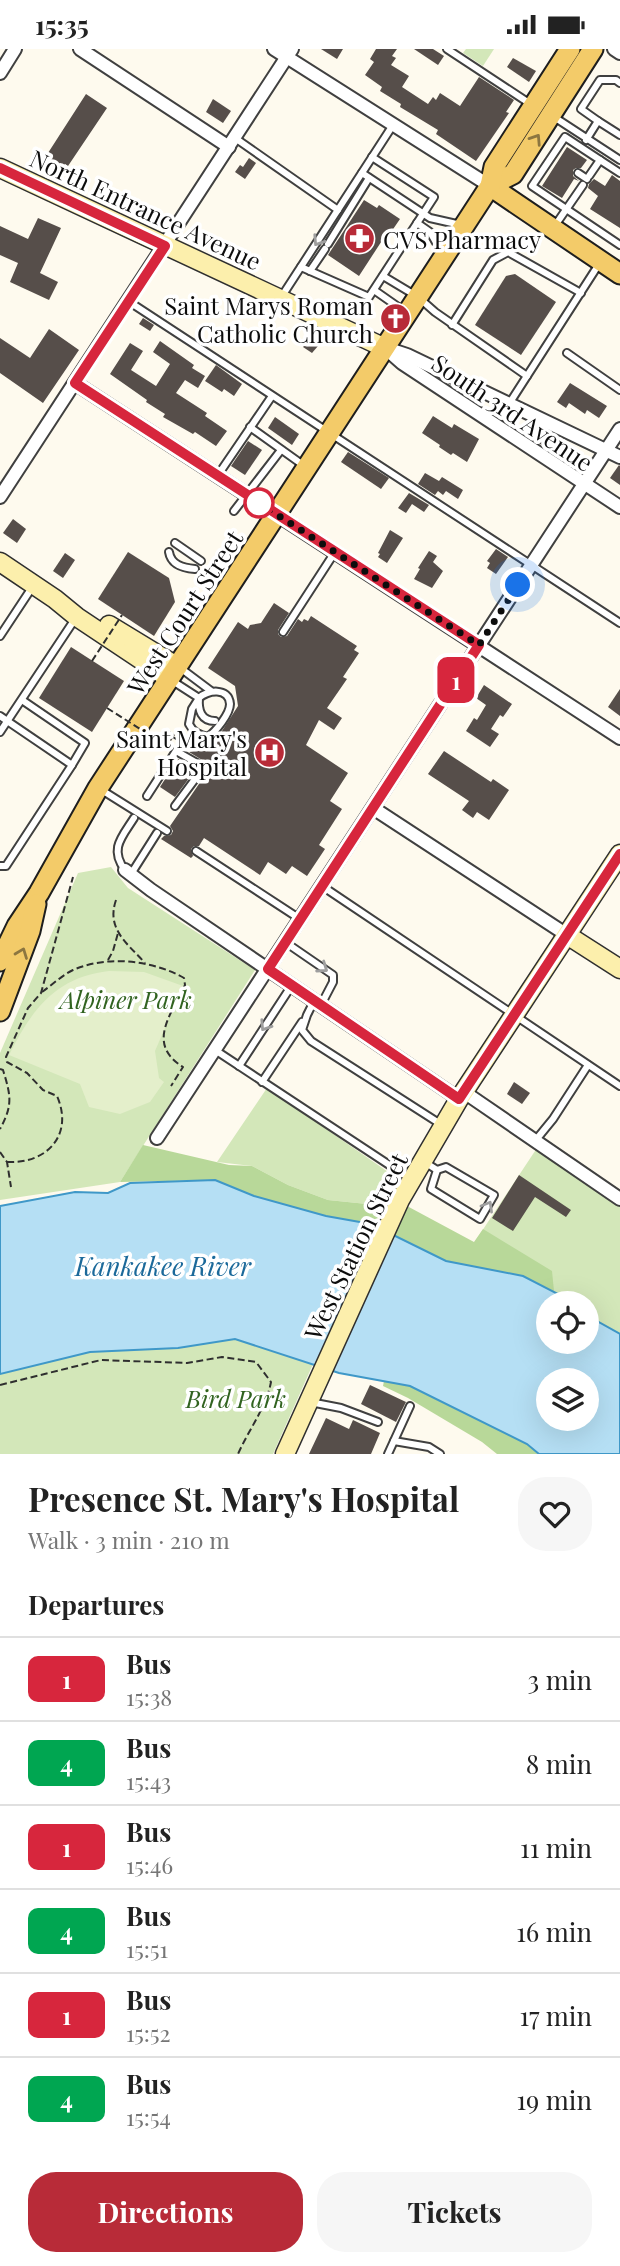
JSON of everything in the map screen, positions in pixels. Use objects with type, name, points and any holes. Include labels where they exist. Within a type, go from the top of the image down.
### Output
[{"type":"main road","name":"West Court Street","points":[[0,961],[17,926],[98,788],[490,186],[513,174],[570,49]]},
{"type":"main road","name":"West Court Street","points":[[542,111],[593,49]]},
{"type":"main road","name":"North Entrance Avenue","points":[[0,168],[385,348]]},
{"type":"main road","points":[[490,186],[620,274]]},
{"type":"main road","points":[[0,562],[55,599],[76,617],[174,673]]},
{"type":"main road","points":[[55,599],[82,609],[174,673]]},
{"type":"main road","name":"West Station Street","points":[[285,1454],[400,1200],[412,1179],[430,1165],[443,1126],[620,854]]},
{"type":"main road","name":"West Court Street","points":[[0,1011],[30,931],[38,893]]},
{"type":"main road","points":[[567,935],[620,969]]},
{"type":"street","points":[[0,73],[15,49]]},
{"type":"street","points":[[80,49],[232,143]]},
{"type":"street","points":[[274,49],[289,53],[393,125],[490,186]]},
{"type":"street","points":[[614,49],[620,53]]},
{"type":"street","points":[[0,497],[289,53]]},
{"type":"street","points":[[385,348],[407,355],[620,457]]},
{"type":"street","name":"South 3rd Avenue","points":[[385,348],[402,363],[620,507]]},
{"type":"street","points":[[75,383],[620,738]]},
{"type":"street","points":[[158,1138],[620,429]]},
{"type":"street","points":[[373,808],[567,935]]},
{"type":"street","points":[[128,872],[317,1003],[535,1141],[620,1199]]},
{"type":"lane","points":[[447,49],[620,160]]},
{"type":"lane","points":[[620,83],[616,80],[600,80],[581,109],[620,135]]},
{"type":"lane","points":[[581,148],[598,121]]},
{"type":"lane","points":[[280,299],[393,125]]},
{"type":"lane","points":[[619,242],[532,186],[556,158],[565,137],[620,173]]},
{"type":"lane","points":[[232,143],[338,209]]},
{"type":"lane","points":[[301,267],[369,297],[374,290],[434,197],[372,157]]},
{"type":"lane","points":[[553,229],[600,160]]},
{"type":"lane","points":[[362,173],[423,213],[437,220],[464,226]]},
{"type":"lane","points":[[578,173],[586,180]]},
{"type":"lane","points":[[310,271],[369,178]]},
{"type":"lane","points":[[569,186],[578,192]]},
{"type":"lane","points":[[416,223],[430,232],[444,257]]},
{"type":"lane","points":[[453,325],[493,260],[508,252],[581,292]]},
{"type":"lane","points":[[509,404],[601,261]]},
{"type":"lane","points":[[383,276],[413,305]]},
{"type":"lane","points":[[374,290],[453,325],[527,376]]},
{"type":"lane","points":[[128,301],[620,623]]},
{"type":"lane","points":[[567,353],[620,390]]},
{"type":"lane","points":[[218,476],[272,396]]},
{"type":"lane","points":[[250,428],[307,468]]},
{"type":"lane","points":[[234,511],[281,450]]},
{"type":"lane","points":[[175,543],[201,561]]},
{"type":"lane","points":[[169,552],[175,563],[195,569]]},
{"type":"lane","points":[[283,632],[335,552]]},
{"type":"lane","points":[[0,636],[34,584]]},
{"type":"lane","points":[[0,732],[76,617]]},
{"type":"lane","points":[[174,673],[211,691],[219,691],[230,700],[229,708],[208,737],[196,733],[189,724],[192,709],[199,698],[211,691]]},
{"type":"lane","points":[[174,673],[199,698]]},
{"type":"lane","points":[[199,698],[198,708],[202,716],[215,721]]},
{"type":"lane","points":[[0,866],[6,866],[85,743],[22,700]]},
{"type":"lane","points":[[0,716],[72,765]]},
{"type":"lane","points":[[147,796],[176,751],[204,767],[175,806]]},
{"type":"lane","points":[[98,788],[167,831]]},
{"type":"lane","points":[[134,818],[116,852],[120,863],[128,872],[157,833]]},
{"type":"lane","points":[[196,851],[300,919]]},
{"type":"lane","points":[[321,886],[620,1086]]},
{"type":"lane","points":[[262,1081],[333,982],[333,975],[285,942]]},
{"type":"lane","points":[[239,1066],[292,985]]},
{"type":"lane","points":[[307,1015],[302,1030],[311,1041],[443,1126]]},
{"type":"lane","points":[[215,1050],[412,1179]]},
{"type":"lane","points":[[535,1141],[553,1119],[588,1065]]},
{"type":"lane","points":[[430,1165],[446,1167],[494,1195],[480,1219],[431,1189],[430,1165]]},
{"type":"lane","points":[[309,1402],[341,1408],[378,1422]]},
{"type":"lane","points":[[388,1454],[410,1406]]},
{"type":"lane","points":[[394,1441],[429,1447],[440,1454]]},
{"type":"path","points":[[92,661],[122,615]]},
{"type":"path","points":[[107,708],[159,741]]},
{"type":"path","points":[[173,737],[195,751]]},
{"type":"path","points":[[41,993],[73,877]]},
{"type":"path","points":[[116,900],[112,913],[118,933],[146,964]]},
{"type":"path","points":[[107,961],[118,933]]},
{"type":"path","points":[[0,1129],[9,1111],[10,1094],[1,1069],[28,1008],[55,981],[74,969],[107,961],[146,964],[168,969],[184,978],[185,985],[163,1034],[166,1052],[183,1067],[171,1086]]},
{"type":"path","points":[[6,1057],[7,1062],[27,1073],[43,1090],[57,1096],[62,1108],[59,1137],[54,1146],[34,1158],[7,1162]]},
{"type":"path","points":[[0,1152],[7,1162],[11,1187]]},
{"type":"path","points":[[0,1385],[101,1360],[187,1363],[222,1357],[256,1362],[271,1382],[267,1402],[250,1427],[238,1454]]},
{"type":"green space","points":[[466,49],[494,49],[483,66],[463,53]]},
{"type":"green space","name":"Alpiner Park","points":[[111,867],[128,888],[255,970],[120,1182],[0,1200],[0,1053],[78,873]]},
{"type":"green space","points":[[109,971],[144,972],[183,986],[155,1051],[159,1078],[164,1082],[150,1102],[120,1114],[89,1107],[80,1084],[9,1055],[27,1023],[48,998],[74,980]]},
{"type":"green space","points":[[267,1088],[391,1174],[380,1189],[387,1196],[380,1211],[367,1204],[328,1200],[288,1185],[252,1166],[217,1162]]},
{"type":"green space","points":[[143,1145],[229,1165],[252,1166],[288,1185],[328,1200],[367,1204],[380,1211],[375,1225],[326,1216],[254,1196],[215,1180],[120,1182]]},
{"type":"green space","points":[[537,1148],[620,1204],[620,1335],[599,1323],[599,1291],[552,1291],[470,1249]]},
{"type":"green space","points":[[407,1206],[474,1242],[483,1229],[552,1271],[554,1291],[523,1276],[446,1261],[392,1234]]},
{"type":"green space","name":"Bird Park","points":[[235,1339],[313,1364],[273,1454],[0,1454],[0,1374],[90,1352],[178,1348]]},
{"type":"green space","points":[[384,1381],[410,1386],[527,1444],[539,1454],[497,1454],[482,1442],[383,1386]]},
{"type":"water","name":"Kankakee River","points":[[215,1180],[254,1196],[326,1216],[371,1224],[446,1261],[523,1276],[552,1291],[536,1291],[536,1354],[599,1354],[599,1322],[620,1334],[620,1454],[539,1454],[527,1444],[410,1386],[339,1373],[235,1339],[178,1348],[90,1352],[0,1374],[0,1206],[75,1192],[108,1193],[130,1183]]},
{"type":"building","points":[[321,49],[343,49],[337,59]]},
{"type":"building","points":[[376,49],[397,49],[392,56],[396,58],[391,65],[409,76],[402,87],[428,104],[433,97],[436,100],[440,93],[460,106],[479,77],[514,100],[506,112],[509,113],[476,161],[436,134],[438,130],[400,107],[401,104],[380,91],[382,87],[365,75],[374,62],[370,59]]},
{"type":"building","points":[[414,49],[433,49],[444,56],[438,65]]},
{"type":"building","points":[[513,58],[536,71],[529,82],[507,67]]},
{"type":"building","points":[[86,94],[107,108],[68,166],[65,164],[61,170],[48,162],[52,156],[48,153]]},
{"type":"building","points":[[213,99],[231,111],[223,123],[206,112]]},
{"type":"building","points":[[567,147],[587,160],[581,168],[573,170],[573,176],[579,181],[574,179],[562,198],[542,186]]},
{"type":"building","points":[[249,158],[256,163],[245,179],[235,172],[240,165],[243,167]]},
{"type":"building","points":[[612,175],[620,181],[620,228],[590,209],[598,196],[588,188],[589,184],[594,179],[605,186]]},
{"type":"building","name":"CVS Pharmacy","points":[[364,200],[377,208],[379,205],[400,219],[387,238],[385,236],[359,276],[328,255]]},
{"type":"building","points":[[38,218],[61,228],[40,273],[58,282],[49,300],[10,282],[18,263],[0,255],[0,226],[28,239]]},
{"type":"building","points":[[515,274],[556,302],[521,355],[475,325],[506,276]]},
{"type":"building","points":[[143,318],[154,325],[150,331],[139,324]]},
{"type":"building","points":[[49,329],[79,350],[43,403],[0,373],[0,338],[30,358]]},
{"type":"building","points":[[313,331],[324,339],[312,353],[303,347]]},
{"type":"building","points":[[160,341],[205,376],[198,388],[185,380],[176,393],[207,413],[205,416],[227,431],[216,446],[195,432],[193,434],[163,417],[165,414],[110,374],[130,343],[143,351],[131,370],[156,386],[170,364],[153,352]]},
{"type":"building","points":[[216,365],[242,384],[234,396],[205,381]]},
{"type":"building","points":[[570,383],[607,406],[599,418],[587,410],[585,414],[569,403],[566,408],[557,402]]},
{"type":"building","points":[[433,416],[452,428],[454,424],[479,439],[467,462],[453,453],[451,455],[422,433]]},
{"type":"building","points":[[275,417],[299,434],[292,445],[268,428]]},
{"type":"building","points":[[541,429],[565,443],[557,455],[534,440]]},
{"type":"building","points":[[248,441],[262,450],[245,475],[231,466]]},
{"type":"building","points":[[348,452],[389,478],[381,489],[341,462]]},
{"type":"building","points":[[620,466],[620,485],[610,478]]},
{"type":"building","points":[[425,473],[439,481],[442,477],[463,490],[458,499],[446,491],[443,495],[438,491],[435,495],[418,484]]},
{"type":"building","points":[[409,493],[429,505],[424,512],[412,504],[406,513],[398,508]]},
{"type":"building","points":[[13,519],[26,529],[17,543],[3,533]]},
{"type":"building","points":[[390,530],[403,538],[387,563],[378,557],[378,553]]},
{"type":"building","points":[[496,549],[508,557],[496,574],[487,568],[490,563],[487,561]]},
{"type":"building","points":[[429,551],[437,556],[433,562],[443,571],[432,588],[414,579]]},
{"type":"building","points":[[128,552],[169,578],[175,602],[154,636],[98,599]]},
{"type":"building","points":[[65,553],[75,560],[63,578],[53,571]]},
{"type":"building","points":[[274,603],[289,613],[278,630],[281,637],[287,636],[298,619],[302,622],[304,619],[308,621],[311,616],[357,646],[354,650],[359,653],[343,677],[347,679],[327,708],[342,718],[334,730],[319,720],[306,745],[348,773],[330,801],[342,809],[319,845],[325,849],[307,876],[292,866],[286,874],[268,862],[260,875],[204,838],[199,846],[191,849],[191,858],[161,839],[171,835],[173,831],[170,826],[210,768],[207,763],[189,752],[203,749],[207,743],[210,744],[220,734],[238,706],[235,686],[208,668],[238,622],[248,629],[250,625],[261,623]]},
{"type":"building","points":[[71,647],[124,681],[92,732],[39,698]]},
{"type":"building","points":[[484,685],[512,704],[503,717],[500,715],[491,729],[499,734],[490,747],[466,731],[486,705],[476,698]]},
{"type":"building","points":[[620,689],[620,716],[608,707]]},
{"type":"building","points":[[167,729],[175,735],[165,750],[157,744]]},
{"type":"building","points":[[444,751],[491,782],[493,779],[509,790],[489,820],[477,812],[473,818],[462,810],[469,801],[428,774]]},
{"type":"building","points":[[178,759],[196,769],[175,797],[160,787]]},
{"type":"building","points":[[514,1082],[530,1093],[522,1104],[507,1094]]},
{"type":"building","points":[[519,1175],[571,1210],[566,1217],[535,1197],[513,1231],[492,1218]]},
{"type":"building","points":[[370,1385],[406,1402],[396,1422],[361,1404]]},
{"type":"building","points":[[326,1418],[349,1429],[353,1420],[380,1433],[371,1454],[309,1454]]},
{"type":"bus line","name":"1","points":[[0,168],[165,246],[75,383],[479,645],[268,969],[459,1099],[620,854]]},
{"type":"place","name":"CVS Pharmacy","points":[[360,239]]},
{"type":"place","name":"Saint Marys Roman Catholic Church","points":[[396,319]]},
{"type":"place","name":"Saint Mary's Hospital","points":[[270,752]]},
{"type":"route","points":[[259,503],[479,645],[518,585]]}]
